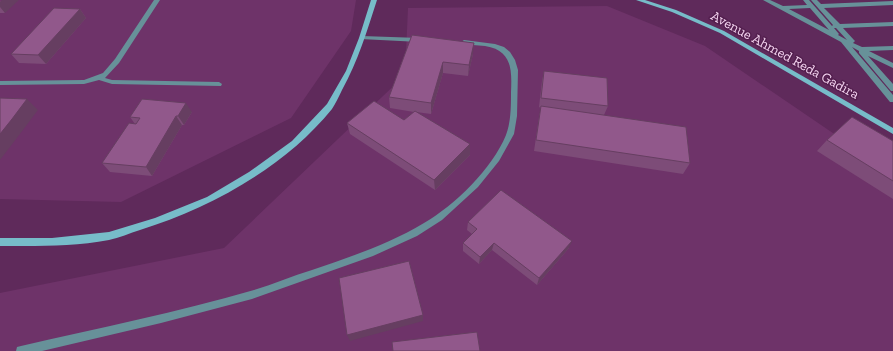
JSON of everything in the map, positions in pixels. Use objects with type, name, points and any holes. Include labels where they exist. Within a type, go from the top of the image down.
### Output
[{"type":"main road","points":[[0,242],[52,242],[109,236],[157,221],[210,198],[252,174],[300,138],[330,106],[349,71],[362,38],[374,0]]},
{"type":"main road","name":"Avenue Ahmed Reda Gadira","points":[[639,0],[674,11],[722,32],[893,130]]},
{"type":"street","points":[[0,83],[84,82],[99,78],[110,70],[157,0]]},
{"type":"street","points":[[766,0],[893,66]]},
{"type":"street","points":[[806,0],[815,4],[838,26],[859,48],[893,89]]},
{"type":"street","points":[[782,8],[815,4],[893,3]]},
{"type":"street","points":[[815,4],[830,27],[893,100]]},
{"type":"street","points":[[830,27],[893,24]]},
{"type":"street","points":[[362,38],[430,41]]},
{"type":"street","points":[[21,351],[246,297],[370,255],[429,224],[474,189],[496,160],[510,134],[515,101],[515,69],[506,51],[492,45],[453,42]]},
{"type":"street","points":[[859,48],[893,48]]},
{"type":"street","points":[[99,78],[112,82],[219,84]]},
{"type":"shaded area","points":[[0,0],[356,0],[351,31],[291,118],[121,202],[0,199]]},
{"type":"shaded area","points":[[607,6],[705,46],[893,174],[893,351],[0,351],[0,293],[224,248],[405,75],[408,8]]},
{"type":"building","points":[[54,8],[80,9],[38,55],[11,54]]},
{"type":"building","points":[[412,35],[474,43],[469,65],[443,62],[431,103],[389,97]]},
{"type":"building","points":[[544,71],[607,78],[608,106],[541,98]]},
{"type":"building","points":[[0,98],[27,99],[0,134]]},
{"type":"building","points":[[142,99],[186,103],[178,116],[176,116],[146,167],[102,163],[129,123],[136,124],[140,118],[130,117]]},
{"type":"building","points":[[374,101],[404,120],[415,111],[470,144],[434,180],[347,123]]},
{"type":"building","points":[[541,106],[686,127],[690,163],[536,140]]},
{"type":"building","points":[[852,117],[893,141],[893,181],[827,140]]},
{"type":"building","points":[[501,190],[572,241],[539,278],[494,243],[480,257],[463,243],[477,229],[468,222]]},
{"type":"building","points":[[409,261],[423,315],[347,335],[339,278]]},
{"type":"building","points":[[477,332],[480,351],[393,351],[392,342]]}]
